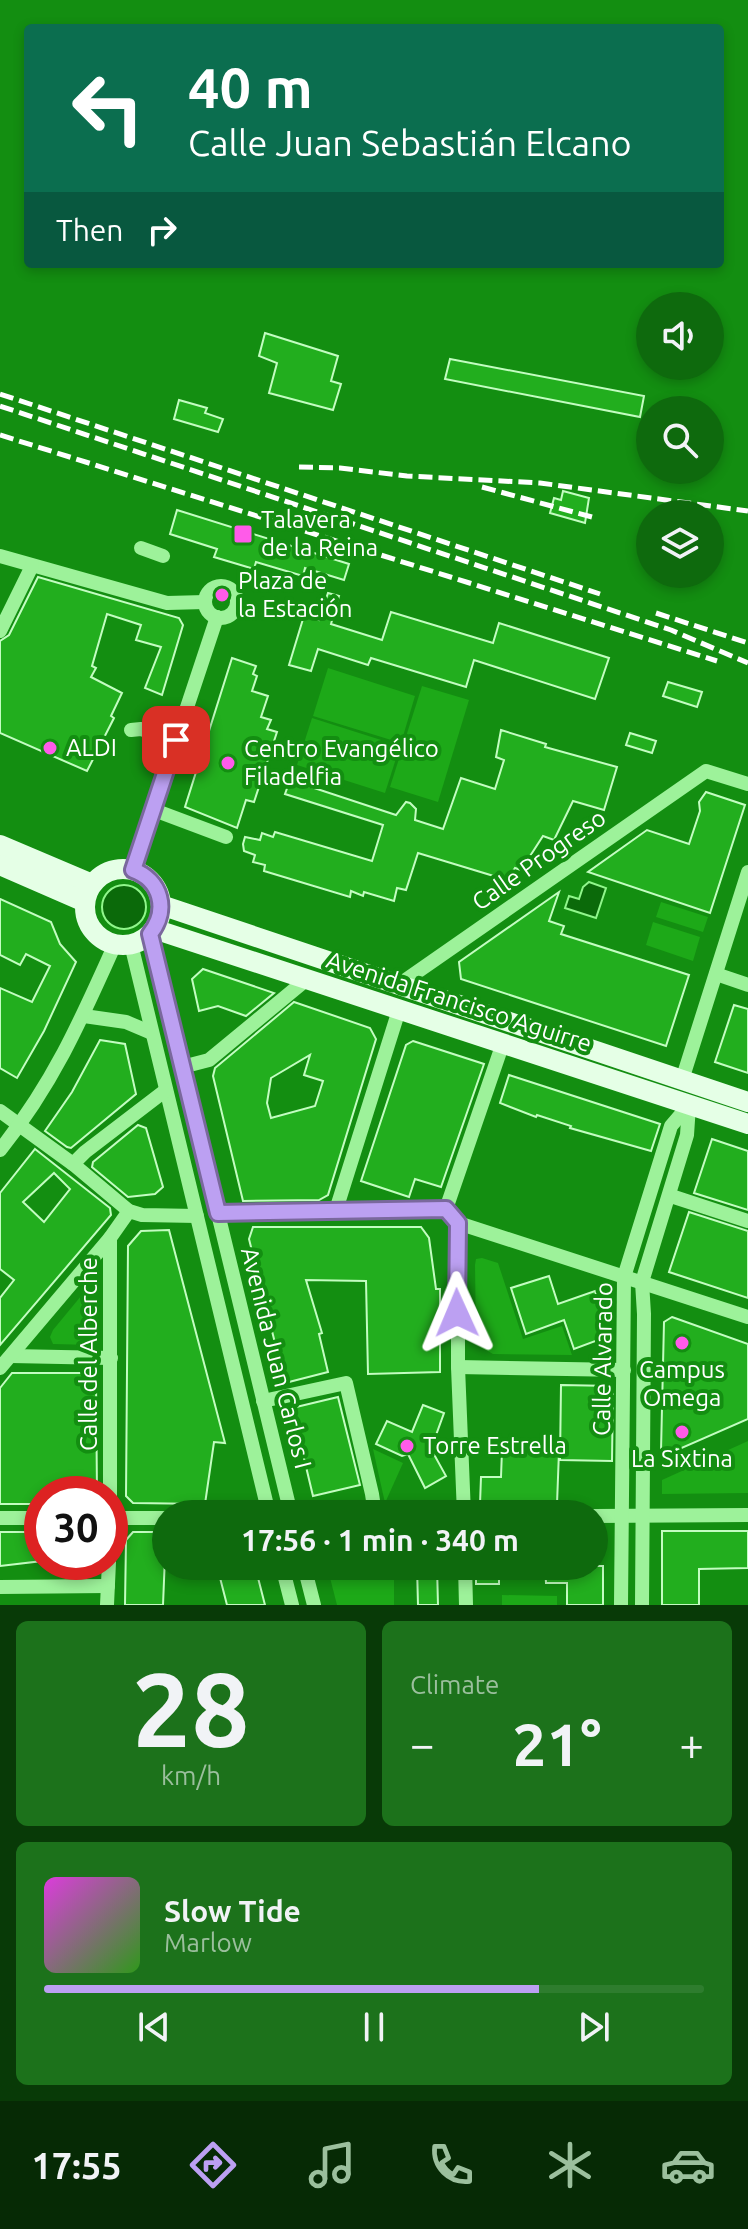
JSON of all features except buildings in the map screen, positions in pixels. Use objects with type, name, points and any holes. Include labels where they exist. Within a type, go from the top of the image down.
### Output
[{"type":"main road","points":[[0,845],[89,893]]},
{"type":"main road","points":[[0,865],[89,893]]},
{"type":"main road","points":[[110,870],[133,870],[150,880],[159,893],[161,905],[152,931],[123,944],[101,938],[92,929],[85,914],[89,893],[110,870]]},
{"type":"main road","name":"Avenida Francisco Aguirre","points":[[161,905],[748,1102]]},
{"type":"main road","name":"Avenida Francisco Aguirre","points":[[152,931],[748,1124]]},
{"type":"street","points":[[141,548],[163,556]]},
{"type":"street","points":[[0,556],[167,603],[205,602]]},
{"type":"street","points":[[0,631],[32,566]]},
{"type":"street","points":[[217,587],[228,588],[235,595],[237,605],[232,614],[217,617],[209,611],[205,602],[209,592],[217,587]]},
{"type":"street","points":[[133,870],[217,617]]},
{"type":"street","points":[[131,730],[141,729],[176,740]]},
{"type":"street","name":"Calle Progreso","points":[[397,986],[706,771],[748,784]]},
{"type":"street","points":[[154,810],[226,837]]},
{"type":"street","points":[[682,1080],[747,880]]},
{"type":"street","name":"Avenida Juan Carlos I","points":[[152,931],[288,1500]]},
{"type":"street","points":[[0,1150],[59,1064],[123,944]]},
{"type":"street","name":"Avenida Juan Carlos I","points":[[123,944],[152,1033],[266,1500]]},
{"type":"street","points":[[716,974],[748,985]]},
{"type":"street","points":[[182,1067],[209,1060],[307,979]]},
{"type":"street","points":[[336,1210],[399,1010]]},
{"type":"street","points":[[84,1016],[126,1022],[152,1033]]},
{"type":"street","points":[[446,1209],[503,1043]]},
{"type":"street","points":[[73,1164],[166,1090]]},
{"type":"street","name":"Calle Alvarado","points":[[642,1605],[642,1282],[671,1196],[687,1135],[689,1105]]},
{"type":"street","name":"Calle Alvarado","points":[[621,1605],[624,1277],[671,1126],[689,1105]]},
{"type":"street","points":[[0,1111],[73,1164],[129,1211],[142,1215],[197,1216]]},
{"type":"street","points":[[671,1196],[748,1221]]},
{"type":"street","points":[[218,1213],[446,1209],[458,1223],[748,1317]]},
{"type":"street","points":[[0,1368],[110,1238],[129,1211]]},
{"type":"street","points":[[458,1223],[458,1367],[463,1500]]},
{"type":"street","name":"Calle del Alberche","points":[[110,1238],[111,1476]]},
{"type":"street","points":[[11,1356],[111,1358]]},
{"type":"street","points":[[458,1367],[624,1370]]},
{"type":"street","points":[[263,1401],[346,1383],[373,1500]]},
{"type":"street","points":[[608,1516],[748,1515]]},
{"type":"street","points":[[0,1518],[24,1518]]},
{"type":"street","points":[[128,1518],[152,1518]]},
{"type":"street","points":[[107,1605],[108,1580]]},
{"type":"street","points":[[286,1580],[292,1605]]},
{"type":"street","points":[[308,1580],[314,1605]]},
{"type":"street","points":[[465,1580],[466,1605]]},
{"type":"street","points":[[0,1587],[108,1586]]},
{"type":"shaded area","points":[[328,668],[415,696],[401,743],[313,716]]},
{"type":"shaded area","points":[[422,686],[469,700],[438,802],[390,787]]},
{"type":"shaded area","points":[[312,718],[400,746],[385,793],[297,765]]},
{"type":"shaded area","points":[[589,882],[606,888],[596,918],[565,908],[569,896],[579,899],[583,887]]},
{"type":"shaded area","points":[[124,885],[140,891],[146,907],[140,923],[124,929],[108,923],[102,907],[108,891]]},
{"type":"shaded area","points":[[661,902],[708,917],[703,932],[656,917]]},
{"type":"shaded area","points":[[653,922],[700,937],[693,961],[646,945]]},
{"type":"shaded area","points":[[476,1259],[498,1263],[523,1339],[562,1326],[572,1355],[493,1354],[481,1347],[476,1339],[475,1265]]},
{"type":"shaded area","points":[[92,1288],[96,1294],[95,1338],[92,1345],[53,1344],[50,1337],[53,1330],[86,1290]]},
{"type":"shaded area","points":[[748,1441],[748,1493],[662,1494],[662,1480]]},
{"type":"shaded area","points":[[373,1449],[403,1463],[384,1500]]},
{"type":"shaded area","points":[[331,1580],[394,1580],[394,1605],[337,1605]]},
{"type":"shaded area","points":[[502,1595],[557,1596],[557,1605],[502,1605]]},
{"type":"railway","points":[[0,394],[600,594]]},
{"type":"railway","points":[[0,406],[671,630],[748,663]]},
{"type":"railway","points":[[0,435],[717,661]]},
{"type":"railway","points":[[299,467],[540,483],[748,511]]},
{"type":"railway","points":[[482,487],[592,517]]},
{"type":"railway","points":[[656,613],[748,643]]},
{"type":"place","name":"Talavera de la Reina","points":[[243,534]]},
{"type":"place","name":"Plaza de la Estación","points":[[222,595]]},
{"type":"place","name":"ALDI","points":[[50,748]]},
{"type":"place","name":"Centro Evangélico Filadelfia","points":[[228,763]]},
{"type":"place","name":"Campus Omega","points":[[682,1343]]},
{"type":"place","name":"La Sixtina","points":[[682,1432]]},
{"type":"place","name":"Torre Estrella","points":[[407,1446]]},
{"type":"route","points":[[176,740],[133,870],[150,880],[160,897],[160,916],[150,934],[218,1213],[446,1209],[458,1223],[457,1313]]}]
